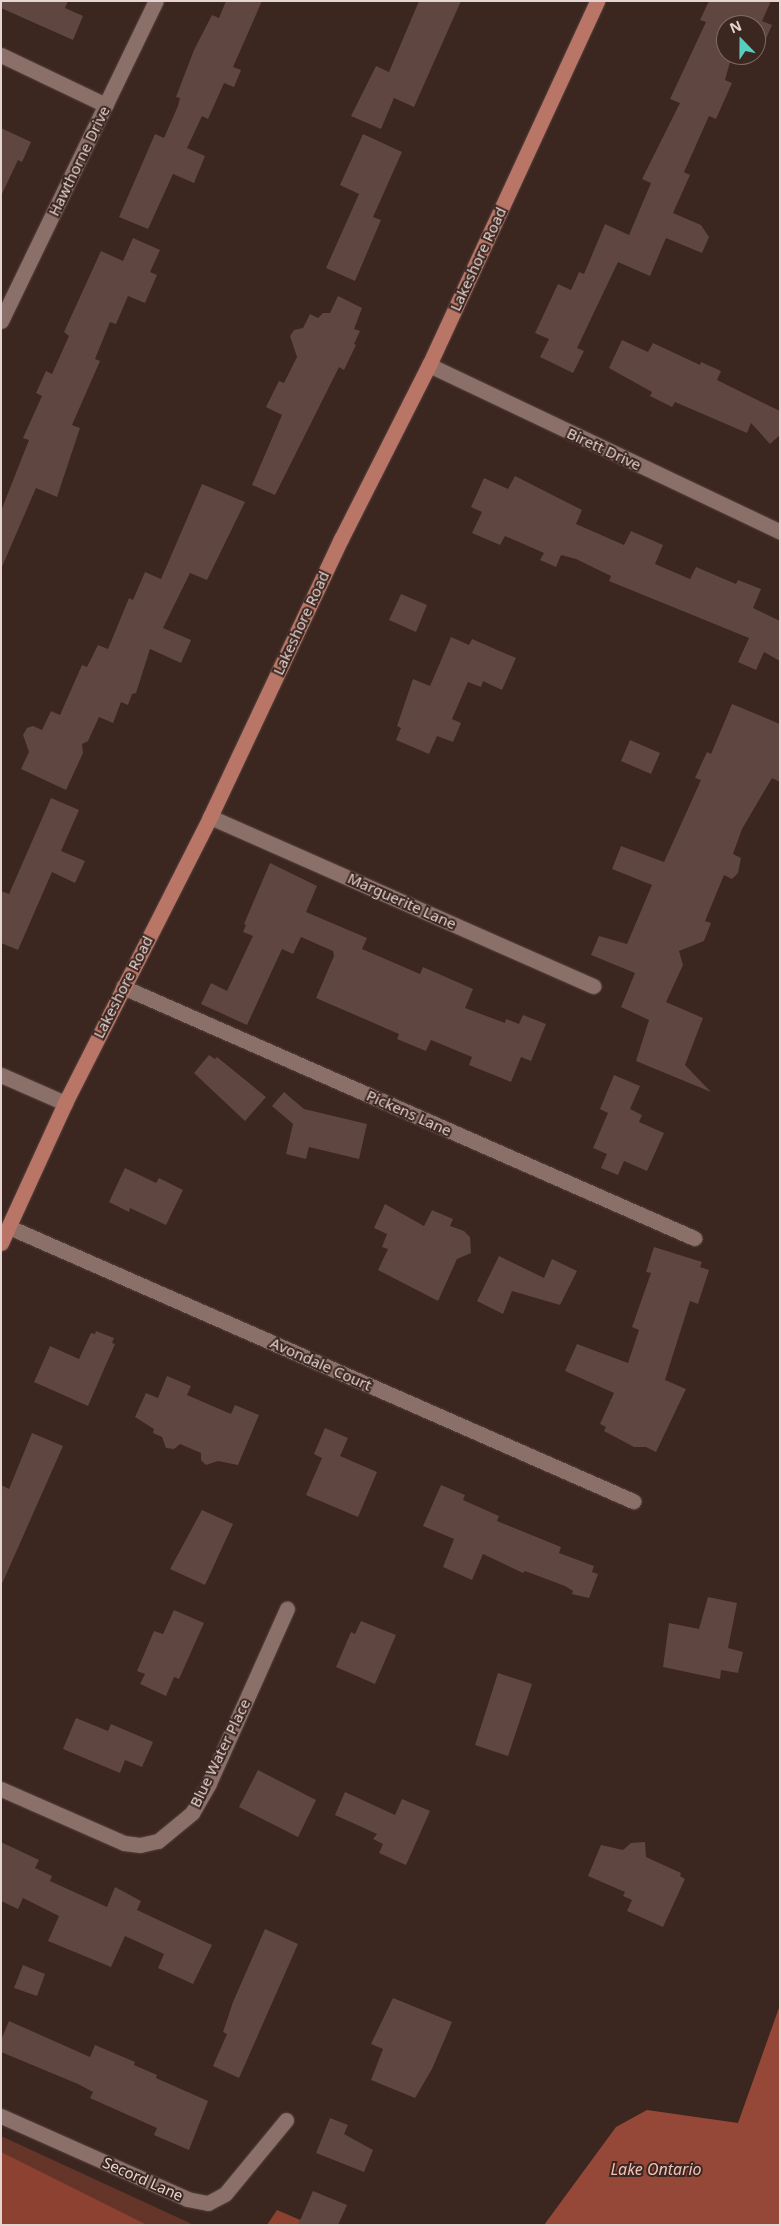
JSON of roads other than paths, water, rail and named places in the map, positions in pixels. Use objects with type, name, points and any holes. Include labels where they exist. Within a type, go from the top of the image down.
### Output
[{"type":"main road","name":"Lakeshore Road","points":[[1,1243],[65,1103],[210,817],[341,539],[429,365],[598,1]]},
{"type":"street","name":"Hawthorne Drive","points":[[1,321],[156,1]]},
{"type":"street","points":[[1,55],[106,105]]},
{"type":"street","name":"Birett Drive","points":[[429,365],[780,532]]},
{"type":"street","name":"Marguerite Lane","points":[[210,817],[593,986]]},
{"type":"street","name":"Pickens Lane","points":[[123,987],[694,1238]]},
{"type":"street","points":[[1,1075],[65,1103]]},
{"type":"street","name":"Avondale Court","points":[[9,1227],[633,1501]]},
{"type":"street","name":"Blue Water Place","points":[[1,1788],[124,1843],[140,1844],[158,1841],[176,1830],[192,1813],[209,1783],[287,1608]]},
{"type":"street","name":"Secord Lane","points":[[1,2116],[187,2200],[208,2202],[225,2194],[286,2120]]},
{"type":"water","name":"Lake Ontario","points":[[780,2005],[780,2225],[544,2225],[616,2127],[647,2110],[738,2123]]}]
